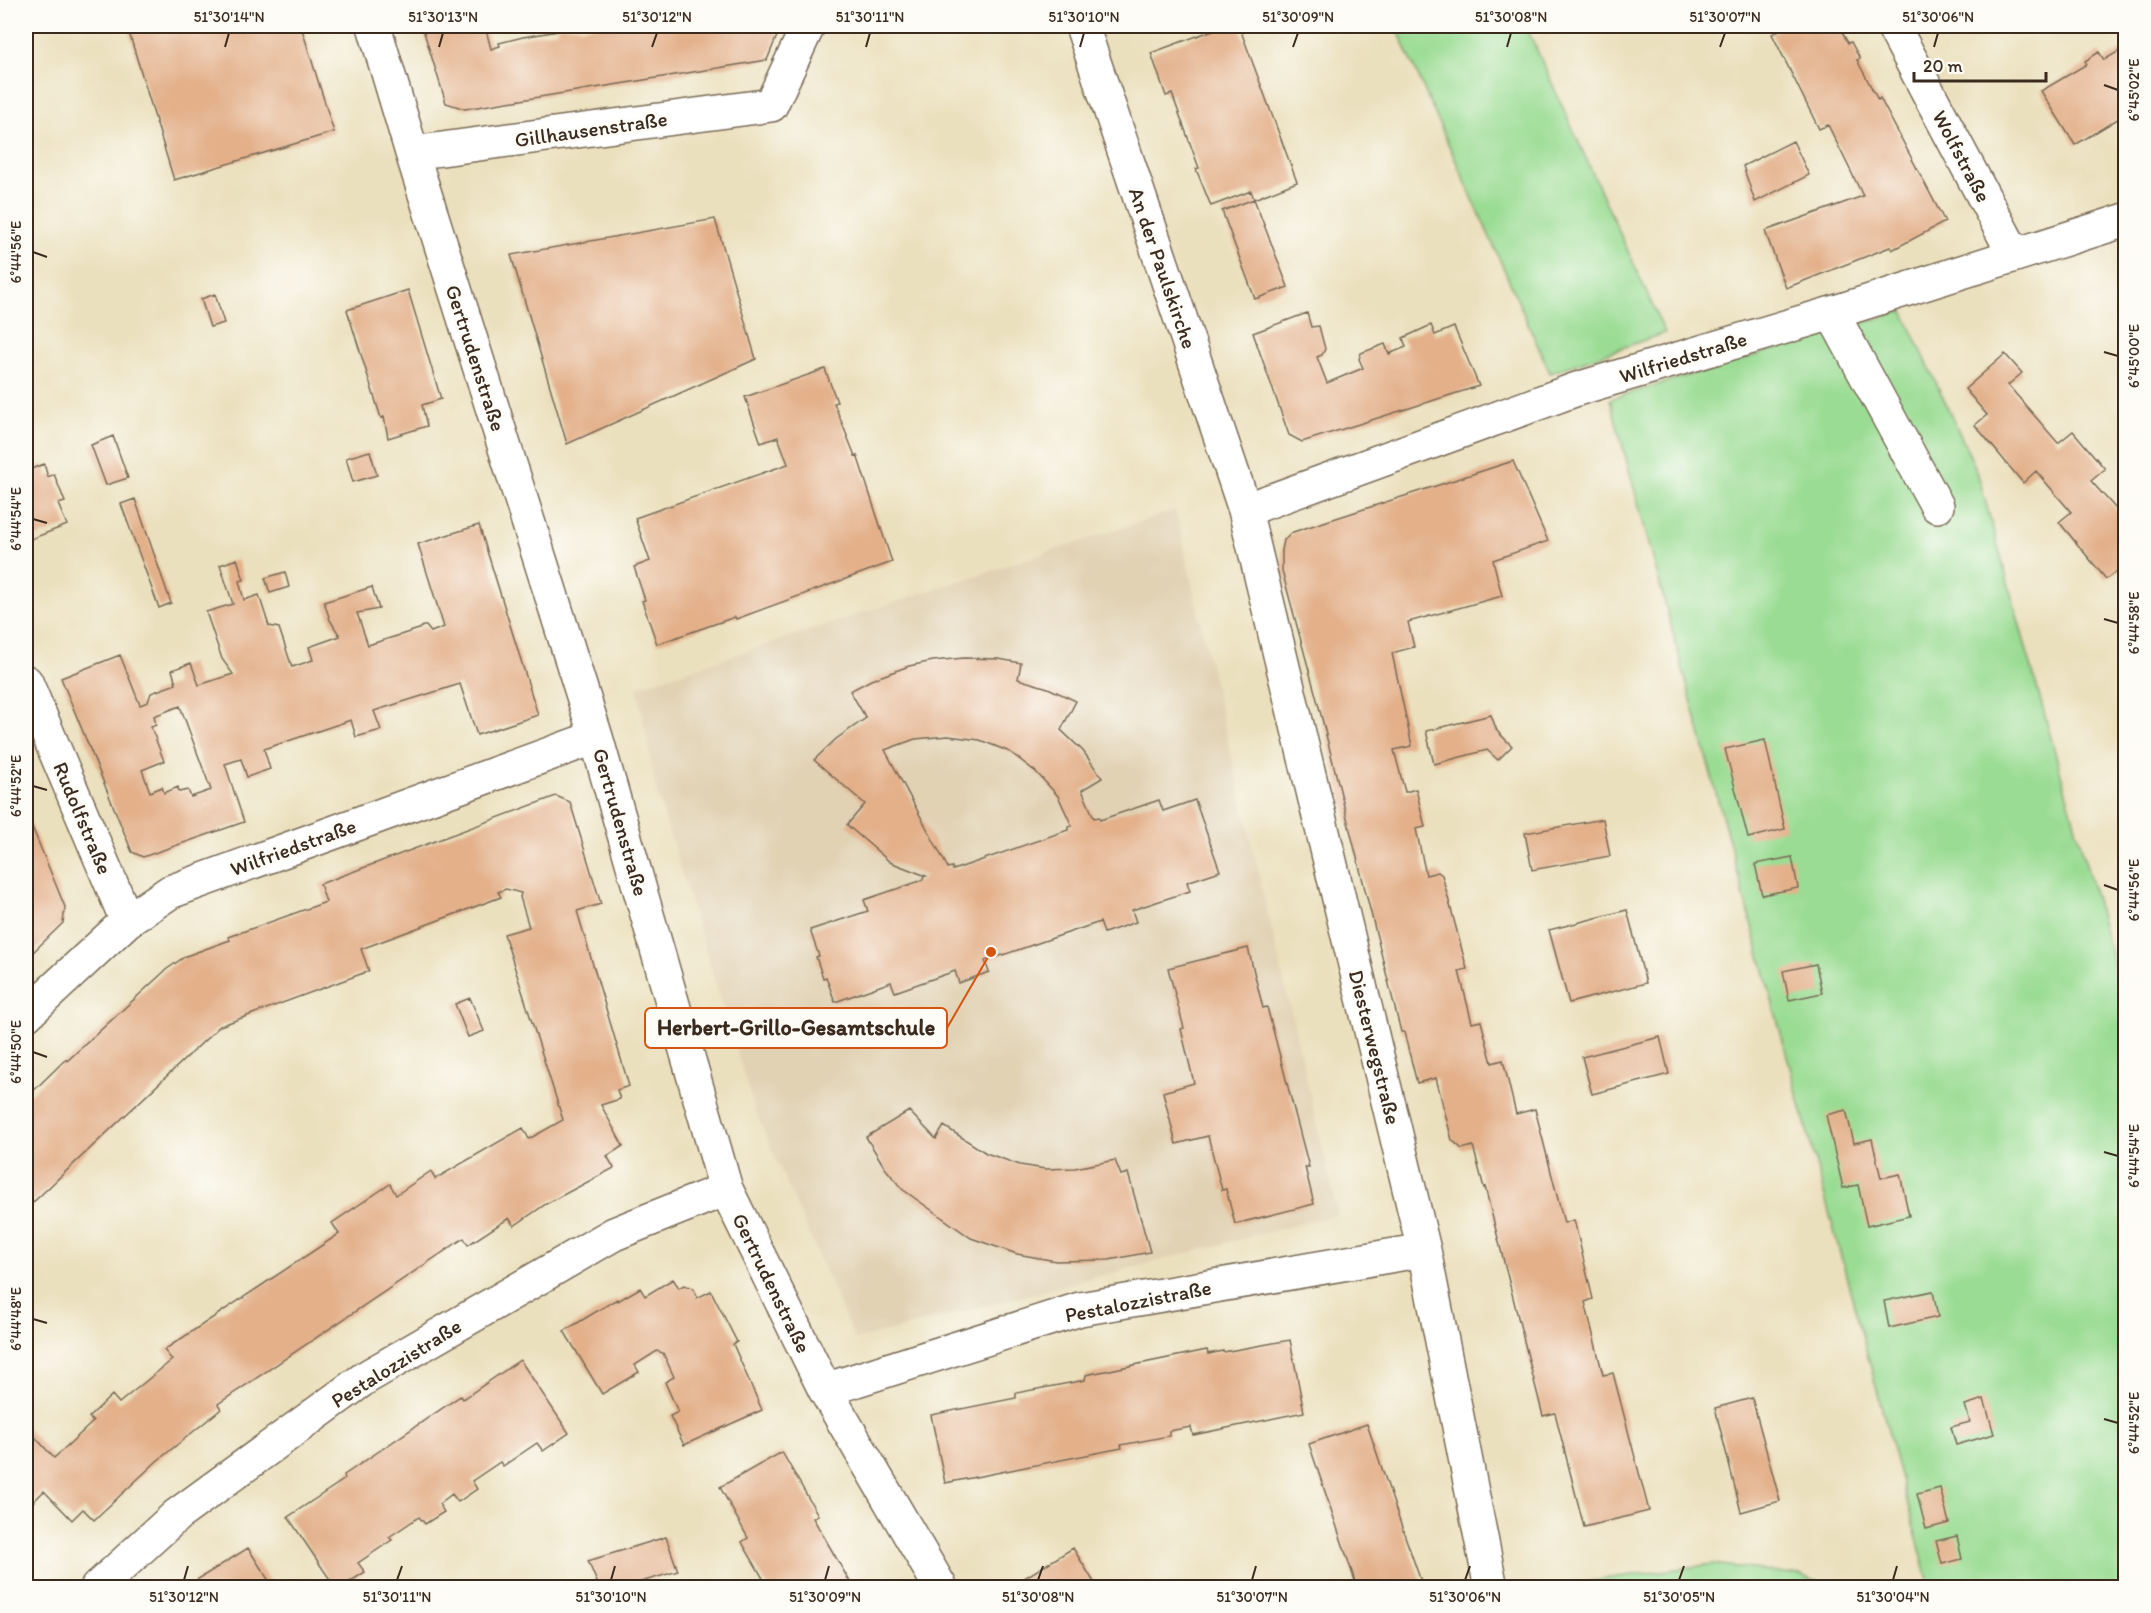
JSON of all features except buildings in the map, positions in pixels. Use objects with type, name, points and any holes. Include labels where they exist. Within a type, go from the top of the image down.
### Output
[{"type":"street","name":"Gertrudenstraße","points":[[374,26],[596,737],[726,1189],[825,1390],[941,1587]]},
{"type":"street","name":"Gillhausenstraße","points":[[412,153],[771,105],[808,26]]},
{"type":"street","name":"An der Paulskirche","points":[[1082,26],[1245,510]]},
{"type":"street","name":"Wolfstraße","points":[[1893,26],[2014,254]]},
{"type":"street","name":"Wilfriedstraße","points":[[1245,510],[1577,389],[1832,313],[2126,220]]},
{"type":"street","points":[[1832,313],[1937,506]]},
{"type":"street","name":"Diesterwegstraße","points":[[1245,510],[1424,1250],[1491,1587]]},
{"type":"street","name":"Rudolfstraße","points":[[26,682],[127,921]]},
{"type":"street","name":"Wilfriedstraße","points":[[26,1015],[127,921],[170,892],[596,737]]},
{"type":"street","name":"Pestalozzistraße","points":[[97,1587],[177,1515],[365,1378],[614,1234],[726,1189]]},
{"type":"street","name":"Pestalozzistraße","points":[[825,1390],[1080,1308],[1424,1250]]},
{"type":"shaded area","points":[[1176,510],[1338,1214],[855,1340],[755,1111],[657,793],[637,687]]},
{"type":"green space","points":[[1396,26],[1526,26],[1665,333],[1550,373]]},
{"type":"green space","points":[[1903,311],[1977,471],[2114,965],[2125,976],[2125,1587],[1930,1587],[1610,399]]},
{"type":"green space","points":[[1713,1564],[1801,1575],[1831,1587],[1558,1587],[1611,1578]]},
{"type":"place","name":"Herbert-Grillo-Gesamtschule","points":[[991,952]]}]
